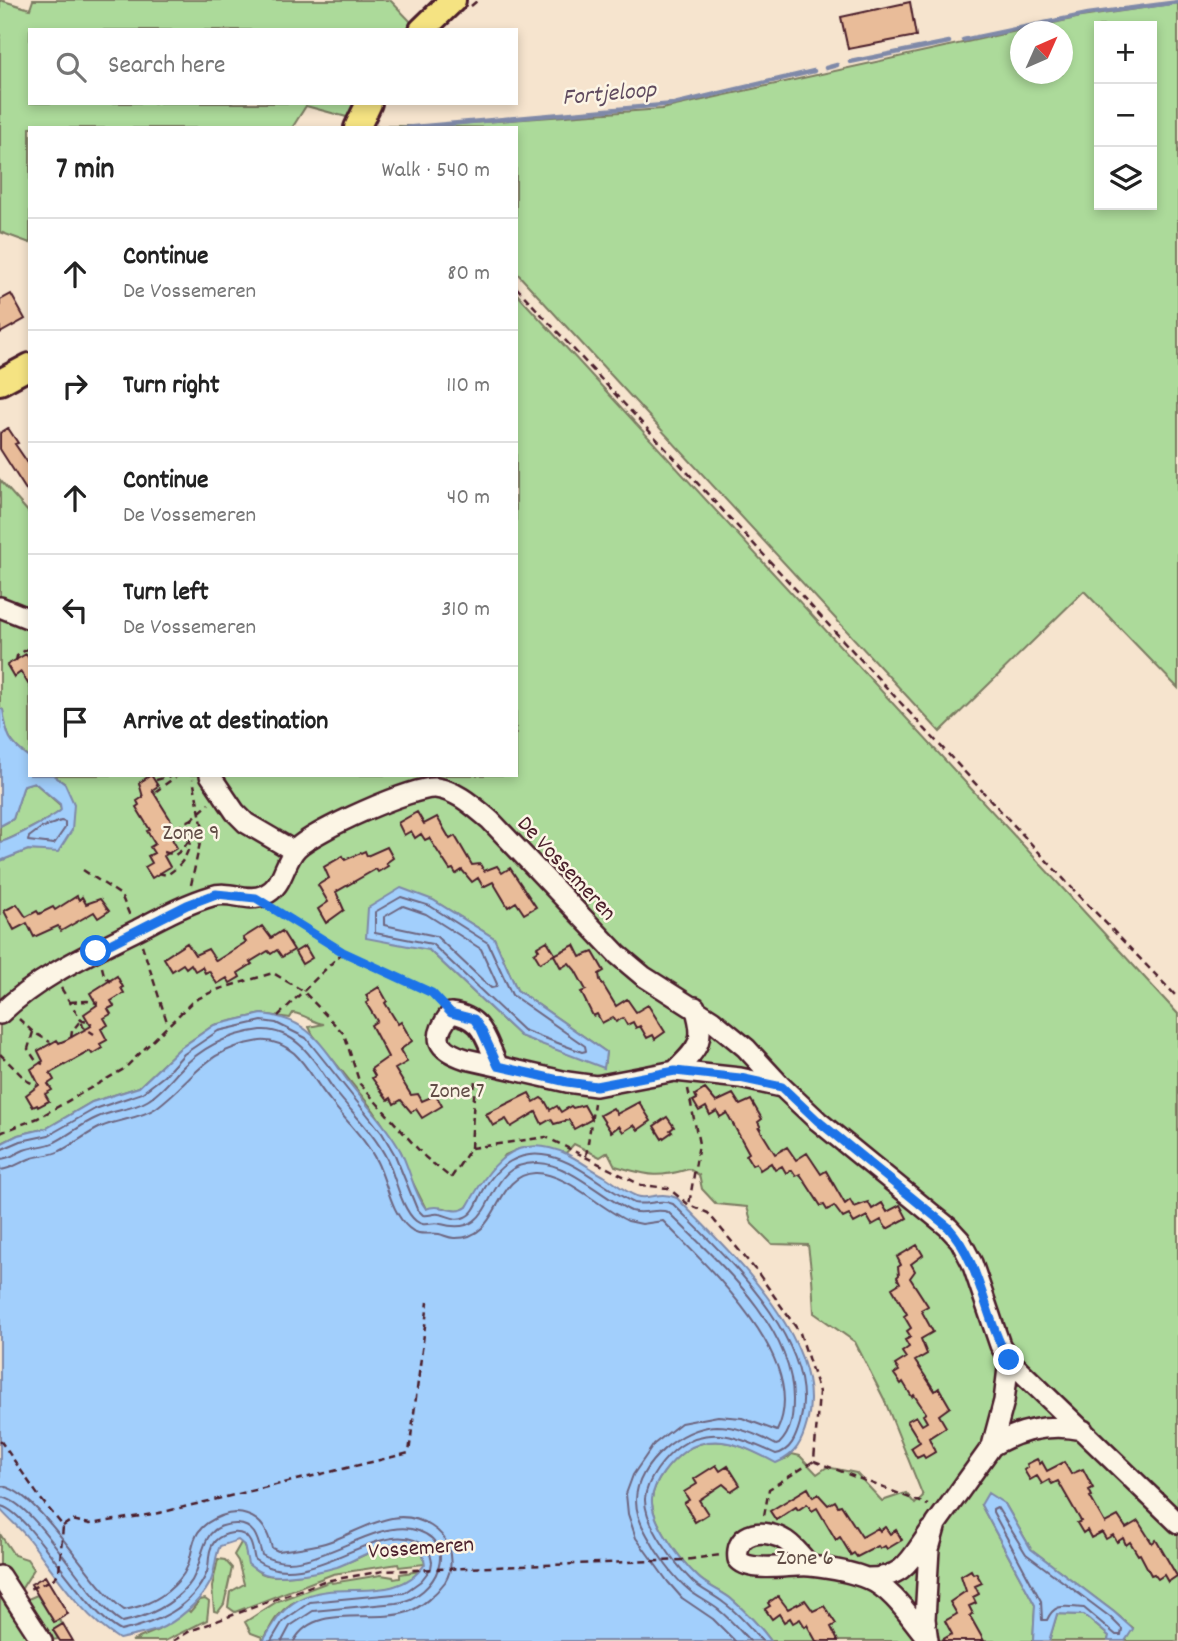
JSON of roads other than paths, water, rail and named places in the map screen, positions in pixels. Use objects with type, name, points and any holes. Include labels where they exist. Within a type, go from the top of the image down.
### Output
[{"type":"main road","points":[[424,28],[453,0]]},
{"type":"main road","points":[[359,126],[368,105]]},
{"type":"main road","points":[[0,382],[28,367]]},
{"type":"lane","points":[[0,607],[28,618]]},
{"type":"lane","points":[[211,777],[235,812],[246,823],[294,851]]},
{"type":"lane","name":"De Vossemeren","points":[[4,1011],[31,987],[53,974],[187,905],[216,894],[256,898],[271,892],[294,851],[334,823],[425,788],[451,792],[472,804],[490,820],[618,955],[643,976],[695,1007],[746,1048],[818,1121],[948,1227],[960,1240],[972,1263],[1000,1345],[1009,1360],[1178,1522]]},
{"type":"lane","points":[[680,1071],[701,1039],[695,1007]]},
{"type":"lane","points":[[498,1066],[474,1019],[451,1013],[440,1027],[439,1039],[454,1055],[476,1061],[567,1082],[596,1086],[680,1071],[740,1078],[782,1087]]},
{"type":"lane","points":[[810,1566],[789,1542],[761,1533],[742,1538],[737,1553],[742,1564],[748,1567],[810,1566],[867,1578],[885,1578],[902,1570],[992,1446],[1004,1401],[1009,1360]]},
{"type":"lane","points":[[992,1446],[1008,1437],[1045,1427],[1083,1430]]},
{"type":"lane","points":[[928,1641],[925,1619],[929,1549],[940,1517]]},
{"type":"lane","points":[[0,1576],[42,1641]]},
{"type":"lane","points":[[867,1578],[895,1598],[928,1641]]},
{"type":"water","points":[[0,708],[3,710],[10,738],[28,756],[28,777],[56,777],[65,784],[74,804],[72,830],[58,852],[28,850],[0,861],[0,842],[32,828],[61,810],[60,804],[34,782],[24,785],[13,819],[0,826]]},
{"type":"water","points":[[401,888],[433,900],[494,938],[517,990],[606,1052],[604,1068],[520,1036],[429,950],[366,938],[368,908]]},
{"type":"water","points":[[262,1014],[294,1022],[306,1029],[321,1045],[394,1141],[426,1209],[437,1207],[462,1210],[467,1207],[494,1166],[505,1156],[517,1149],[532,1146],[548,1148],[572,1156],[636,1196],[664,1195],[677,1198],[746,1270],[789,1329],[803,1361],[810,1392],[803,1436],[793,1452],[776,1463],[731,1444],[708,1442],[696,1445],[669,1466],[659,1479],[652,1499],[662,1530],[684,1562],[702,1580],[735,1603],[771,1641],[263,1641],[281,1613],[298,1600],[330,1591],[382,1589],[398,1585],[413,1577],[425,1564],[423,1553],[412,1547],[390,1545],[332,1568],[305,1574],[275,1576],[264,1574],[248,1564],[244,1545],[238,1540],[220,1546],[210,1583],[187,1611],[157,1630],[119,1639],[80,1605],[27,1537],[0,1509],[0,1144],[18,1135],[47,1128],[92,1102],[139,1087],[179,1049],[214,1025]]},
{"type":"water","points":[[988,1493],[1005,1504],[1031,1549],[1133,1629],[1125,1641],[1108,1641],[1109,1636],[1084,1615],[1057,1614],[1049,1641],[1033,1641],[1035,1605],[981,1505]]},
{"type":"waterway","name":"Fortjeloop","points":[[963,40],[1088,14],[1178,2]]},
{"type":"waterway","name":"Fortjeloop","points":[[850,62],[949,42]]},
{"type":"waterway","name":"Fortjeloop","points":[[826,68],[837,65]]},
{"type":"waterway","name":"Fortjeloop","points":[[426,126],[674,104],[814,71]]},
{"type":"park label","name":"Zone 9","points":[[191,831]]},
{"type":"park label","name":"Zone 7","points":[[457,1089]]},
{"type":"park label","name":"Zone 6","points":[[805,1556]]}]
